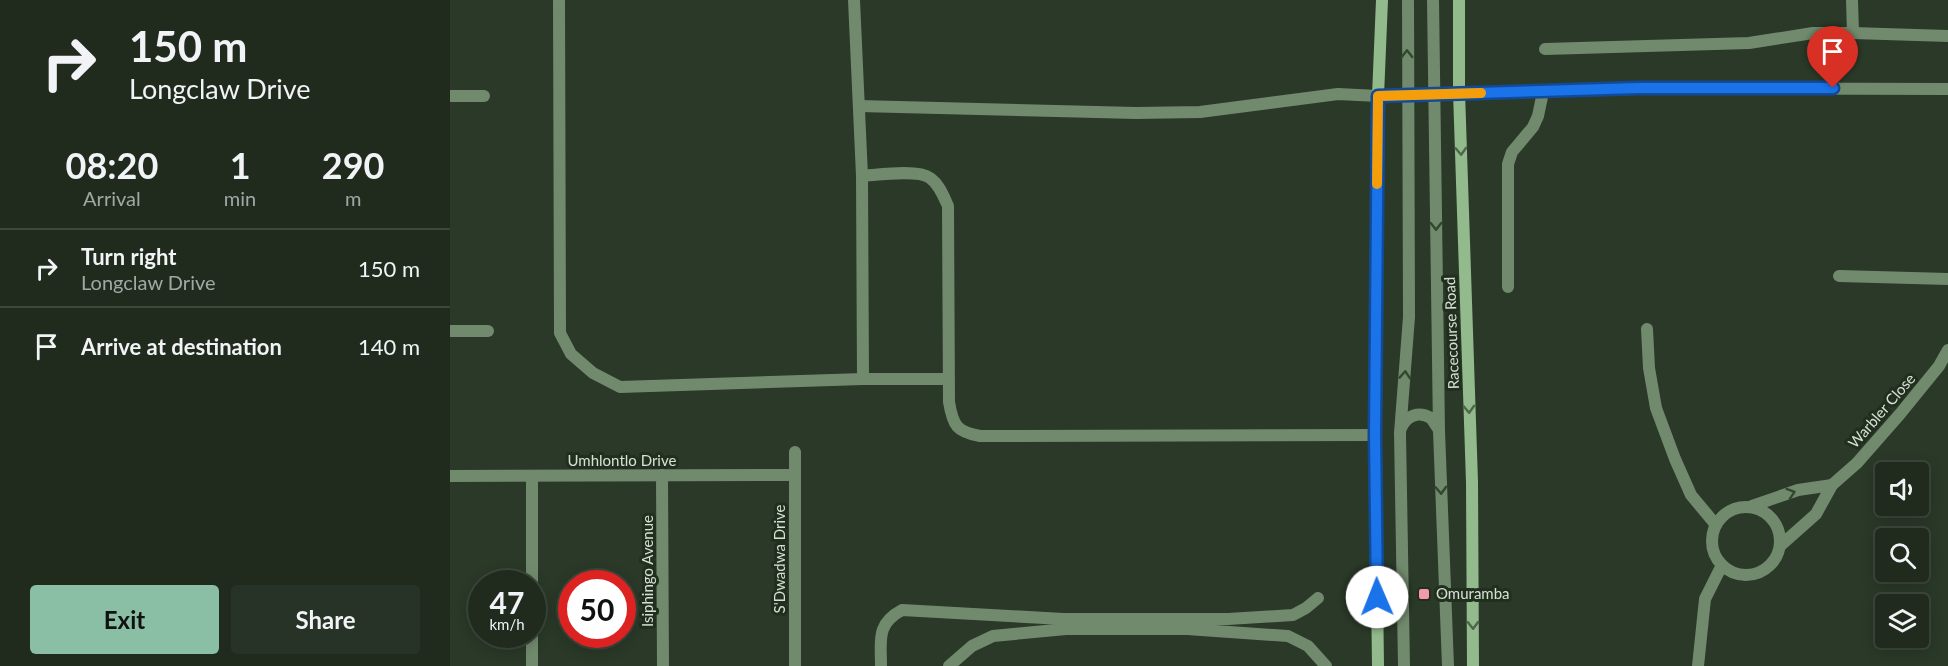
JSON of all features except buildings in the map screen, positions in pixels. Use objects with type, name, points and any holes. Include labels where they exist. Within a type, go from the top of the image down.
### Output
[{"type":"main road","points":[[1378,666],[1375,435],[1378,96],[1382,0]]},
{"type":"main road","name":"Racecourse Road","points":[[1459,0],[1459,93],[1472,482],[1473,666]]},
{"type":"street","points":[[559,0],[560,333],[571,354],[594,373],[620,387],[863,379],[948,379]]},
{"type":"street","points":[[854,0],[862,176],[863,379]]},
{"type":"street","points":[[1404,666],[1400,433],[1409,317],[1408,0]]},
{"type":"street","points":[[1433,0],[1439,431],[1448,666]]},
{"type":"street","points":[[1852,0],[1853,33]]},
{"type":"street","points":[[1545,49],[1749,43],[1813,33],[1948,36]]},
{"type":"street","points":[[860,106],[1200,112],[1338,94],[1378,96],[1638,88],[1948,89]]},
{"type":"street","points":[[1508,287],[1508,164],[1512,152],[1533,128],[1543,92]]},
{"type":"street","points":[[450,96],[484,96]]},
{"type":"street","points":[[862,176],[920,174],[931,178],[948,206],[950,409],[956,426],[964,433],[980,436],[1375,435]]},
{"type":"street","points":[[1839,276],[1948,279]]},
{"type":"street","points":[[1647,329],[1649,368],[1656,408],[1691,495],[1716,525]]},
{"type":"street","points":[[450,331],[488,331]]},
{"type":"street","name":"Warbler Close","points":[[1780,546],[1816,514],[1832,485],[1857,463],[1900,414],[1939,366],[1948,350]]},
{"type":"street","points":[[1400,433],[1407,419],[1418,414],[1431,418],[1439,431]]},
{"type":"street","name":"S'Dwadwa Drive","points":[[795,452],[795,666]]},
{"type":"street","name":"Isiphingo Avenue","points":[[662,475],[663,666]]},
{"type":"street","name":"Umhlontlo Drive","points":[[450,476],[795,475]]},
{"type":"street","points":[[532,476],[532,570]]},
{"type":"street","points":[[1752,507],[1798,490],[1832,485]]},
{"type":"street","points":[[1741,506],[1762,510],[1771,516],[1777,525],[1780,536],[1777,556],[1762,572],[1741,575],[1731,571],[1722,565],[1712,546],[1712,535],[1716,525],[1722,516],[1741,506]]},
{"type":"street","points":[[1698,666],[1705,599],[1722,565]]},
{"type":"street","points":[[881,666],[882,630],[894,614],[902,610],[1063,619],[1228,619],[1293,615],[1318,598]]},
{"type":"street","points":[[948,666],[972,645],[993,636],[1066,629],[1187,629],[1288,636],[1308,646],[1326,666]]},
{"type":"street","points":[[532,648],[532,666]]},
{"type":"slow traffic","points":[[1377,184],[1378,96],[1481,93]]},
{"type":"place","name":"Omuramba","points":[[1424,594]]},
{"type":"route","points":[[1377,597],[1375,435],[1378,96],[1638,88],[1833,88]]}]
